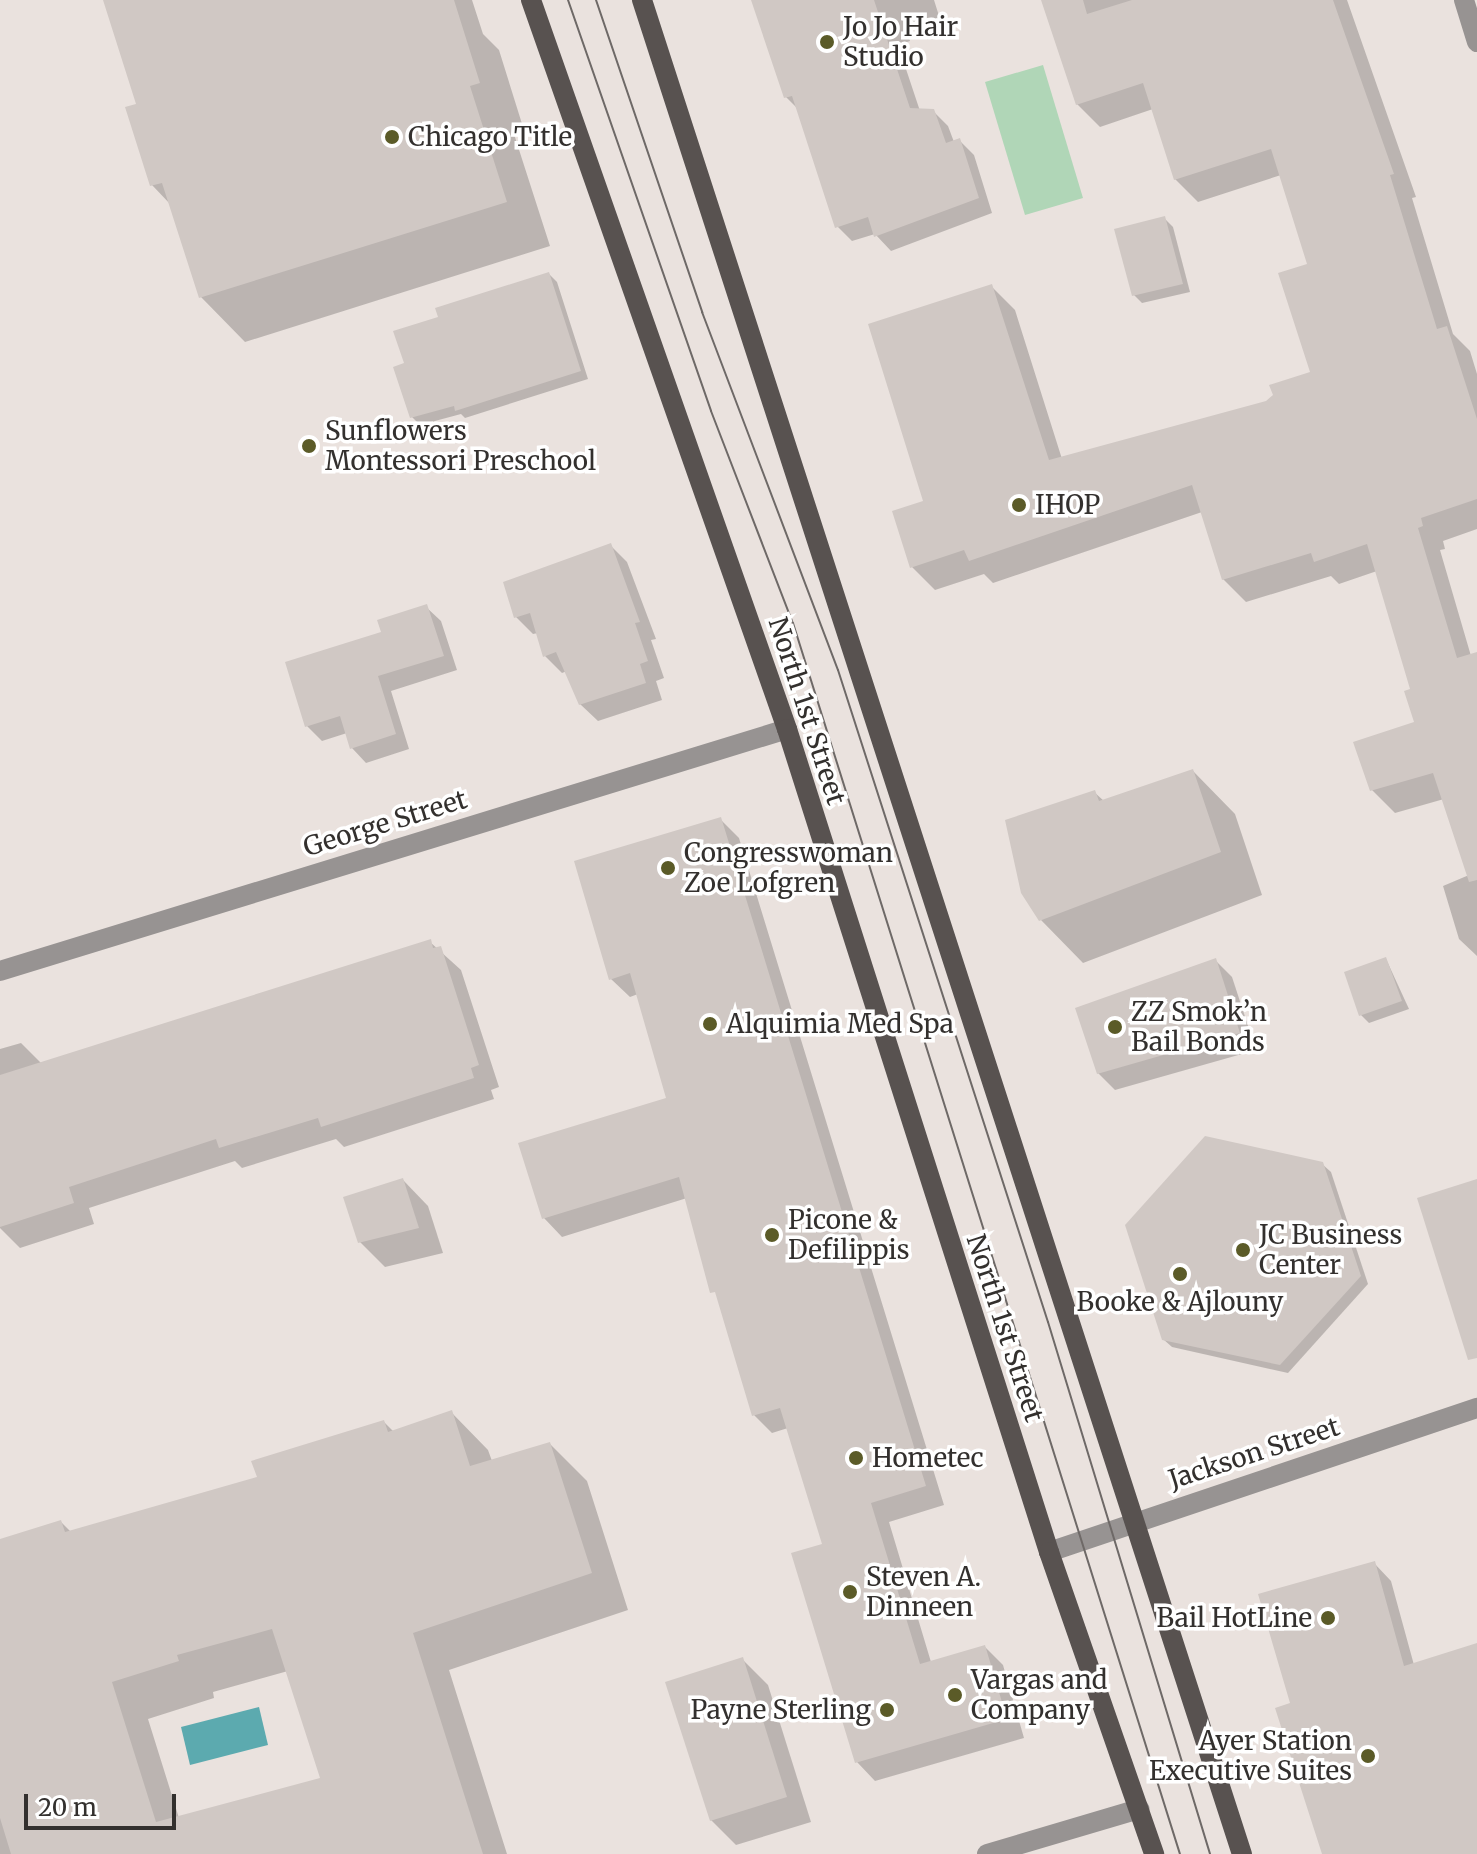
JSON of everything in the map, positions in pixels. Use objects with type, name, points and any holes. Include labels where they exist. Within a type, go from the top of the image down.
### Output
[{"type":"main road","name":"North 1st Street","points":[[531,0],[787,729],[1049,1552],[1154,1854]]},
{"type":"main road","points":[[642,0],[1242,1854]]},
{"type":"street","points":[[1464,0],[1477,42]]},
{"type":"street","name":"George Street","points":[[0,971],[787,729]]},
{"type":"street","name":"Jackson Street","points":[[1049,1552],[1136,1520],[1477,1408]]},
{"type":"street","points":[[987,1854],[1139,1809]]},
{"type":"green space","points":[[1043,65],[1083,198],[1025,215],[985,82]]},
{"type":"water","points":[[259,1707],[268,1745],[190,1765],[181,1727]]},
{"type":"building","points":[[103,0],[454,0],[480,83],[470,86],[507,202],[199,298],[162,183],[150,186],[125,107],[136,104]]},
{"type":"building","points":[[751,0],[874,0],[910,108],[934,109],[946,143],[960,138],[979,198],[874,237],[868,217],[835,228],[792,96],[784,98]]},
{"type":"building","points":[[1041,0],[1083,0],[1087,14],[1132,0],[1333,0],[1394,174],[1390,175],[1437,329],[1447,326],[1477,419],[1477,499],[1421,518],[1423,526],[1418,528],[1457,658],[1477,652],[1477,880],[1469,882],[1433,773],[1370,791],[1353,742],[1414,722],[1404,691],[1410,689],[1367,544],[1314,562],[1311,553],[1222,580],[1192,485],[969,561],[964,550],[910,568],[892,511],[923,501],[868,324],[992,284],[1049,460],[1266,401],[1273,395],[1269,385],[1310,372],[1278,273],[1307,264],[1271,149],[1174,180],[1143,83],[1076,105]]},
{"type":"building","points":[[1165,216],[1183,284],[1132,296],[1114,229]]},
{"type":"building","points":[[549,272],[581,371],[455,411],[454,406],[410,418],[393,367],[404,363],[393,331],[438,317],[435,308]]},
{"type":"building","points":[[611,543],[640,622],[635,623],[648,661],[640,664],[646,683],[579,705],[556,652],[543,657],[530,613],[514,618],[503,582]]},
{"type":"building","points":[[427,604],[444,656],[378,676],[396,734],[350,749],[340,716],[305,727],[285,662],[381,632],[377,620]]},
{"type":"building","points":[[1193,769],[1221,852],[1039,921],[1021,893],[1005,820],[1095,790],[1099,801]]},
{"type":"building","points":[[721,817],[926,1486],[871,1503],[920,1664],[985,1645],[1007,1719],[855,1763],[791,1553],[822,1544],[780,1408],[752,1416],[715,1292],[710,1293],[679,1177],[542,1219],[518,1143],[666,1098],[630,973],[609,980],[574,861]]},
{"type":"building","points":[[431,939],[433,948],[441,946],[479,1065],[471,1068],[474,1078],[321,1127],[318,1118],[219,1148],[216,1139],[69,1187],[74,1203],[0,1227],[0,1075]]},
{"type":"building","points":[[1386,957],[1402,1001],[1359,1016],[1344,972]]},
{"type":"building","points":[[1216,958],[1240,1033],[1097,1074],[1075,1008]]},
{"type":"building","name":"JC Business Center","points":[[1205,1136],[1323,1162],[1361,1276],[1280,1365],[1162,1340],[1125,1225]]},
{"type":"building","points":[[403,1178],[419,1228],[358,1243],[343,1197]]},
{"type":"building","points":[[1477,1179],[1477,1358],[1468,1360],[1417,1198]]},
{"type":"building","points":[[452,1410],[470,1466],[550,1442],[592,1573],[413,1633],[483,1854],[11,1854],[0,1818],[0,1539],[61,1520],[65,1532],[257,1477],[251,1461],[384,1420],[388,1432]],"holes":[[[272,1629],[320,1778],[156,1822],[112,1682],[179,1661],[177,1655]]]},
{"type":"building","name":"Ayer Station Executive Suites","points":[[1375,1561],[1404,1666],[1477,1643],[1477,1854],[1322,1854],[1275,1708],[1290,1703],[1258,1594]]},
{"type":"building","points":[[743,1657],[787,1797],[710,1821],[665,1682]]},
{"type":"tram line","points":[[568,0],[711,411],[793,623],[1180,1854]]},
{"type":"tram line","points":[[596,0],[702,312],[838,670],[1048,1322],[1210,1854]]},
{"type":"place","name":"Jo Jo Hair Studio","points":[[827,42]]},
{"type":"place","name":"Chicago Title","points":[[392,137]]},
{"type":"place","name":"Sunflowers Montessori Preschool","points":[[309,446]]},
{"type":"place","name":"IHOP","points":[[1019,505]]},
{"type":"place","name":"Congresswoman Zoe Lofgren","points":[[668,868]]},
{"type":"place","name":"Alquimia Med Spa","points":[[710,1024]]},
{"type":"place","name":"ZZ Smok’n Bail Bonds","points":[[1115,1027]]},
{"type":"place","name":"Picone & Defilippis","points":[[772,1235]]},
{"type":"place","name":"JC Business Center","points":[[1243,1250]]},
{"type":"place","name":"Booke & Ajlouny","points":[[1180,1274]]},
{"type":"place","name":"Hometec","points":[[856,1458]]},
{"type":"place","name":"Steven A. Dinneen","points":[[850,1592]]},
{"type":"place","name":"Bail HotLine","points":[[1328,1618]]},
{"type":"place","name":"Vargas and Company","points":[[955,1695]]},
{"type":"place","name":"Payne Sterling","points":[[887,1710]]},
{"type":"place","name":"Ayer Station Executive Suites","points":[[1368,1756]]}]
